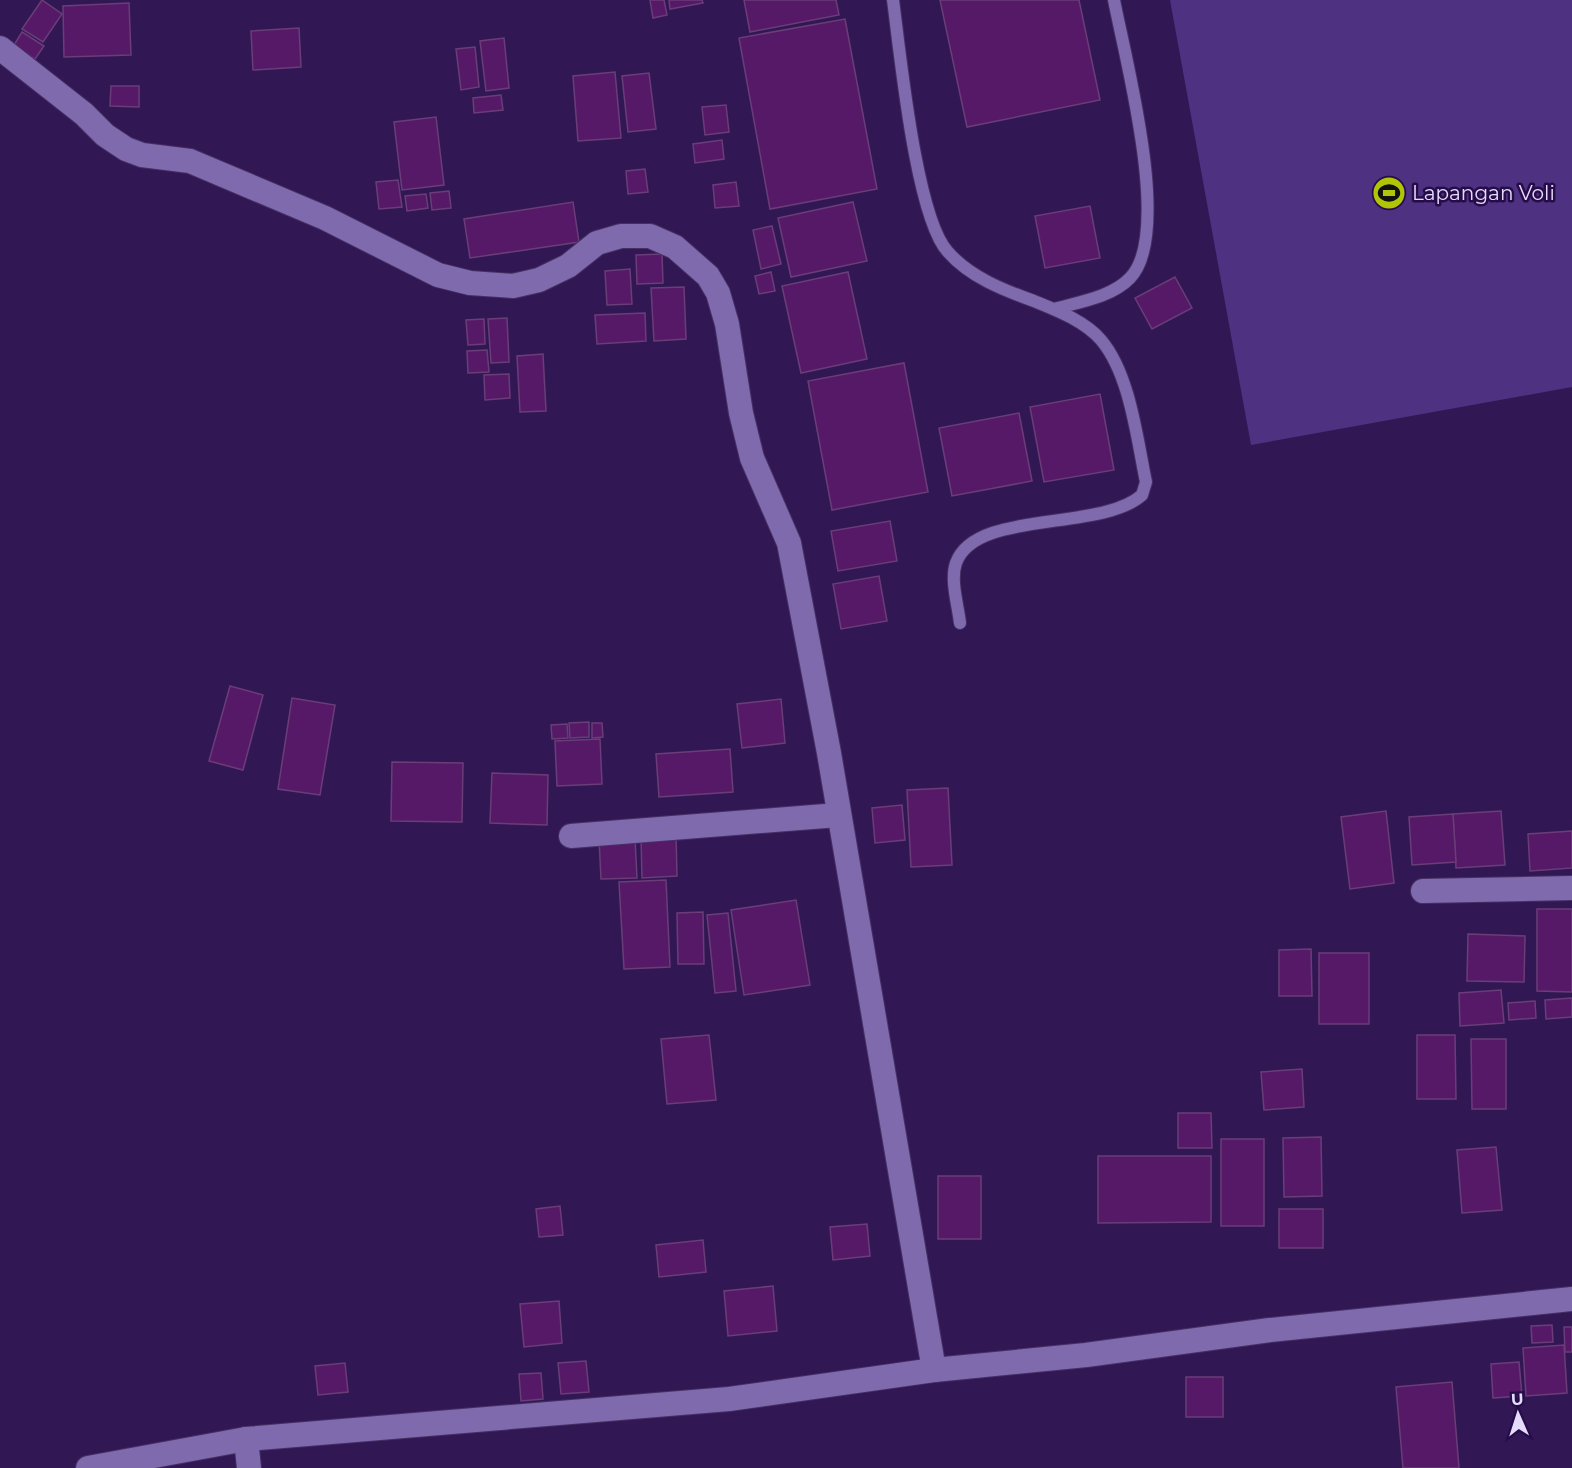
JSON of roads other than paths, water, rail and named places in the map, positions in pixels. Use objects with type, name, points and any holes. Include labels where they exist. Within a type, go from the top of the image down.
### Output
[{"type":"street","points":[[0,48],[84,114],[105,135],[126,149],[142,155],[190,160],[325,218],[438,275],[470,283],[513,286],[531,282],[568,266],[597,243],[621,236],[650,236],[675,247],[708,276],[718,293],[728,324],[741,412],[752,458],[789,543],[829,753],[934,1370]]},
{"type":"street","points":[[571,836],[838,815]]},
{"type":"street","points":[[1423,891],[1572,888]]},
{"type":"street","points":[[88,1468],[246,1439],[729,1399],[934,1370],[1086,1355],[1270,1330],[1572,1299]]},
{"type":"street","points":[[246,1439],[249,1468]]},
{"type":"lane","points":[[893,0],[915,150],[929,214],[946,251],[976,276],[1054,309],[1100,339],[1119,372],[1146,482],[1142,495],[1122,509],[1016,528],[981,536],[970,543],[962,550],[954,566],[960,623]]},
{"type":"lane","points":[[1054,309],[1116,290],[1131,278],[1142,259],[1148,231],[1144,147],[1114,0]]},
{"type":"place","name":"Lapangan Voli","points":[[1389,193]]}]
